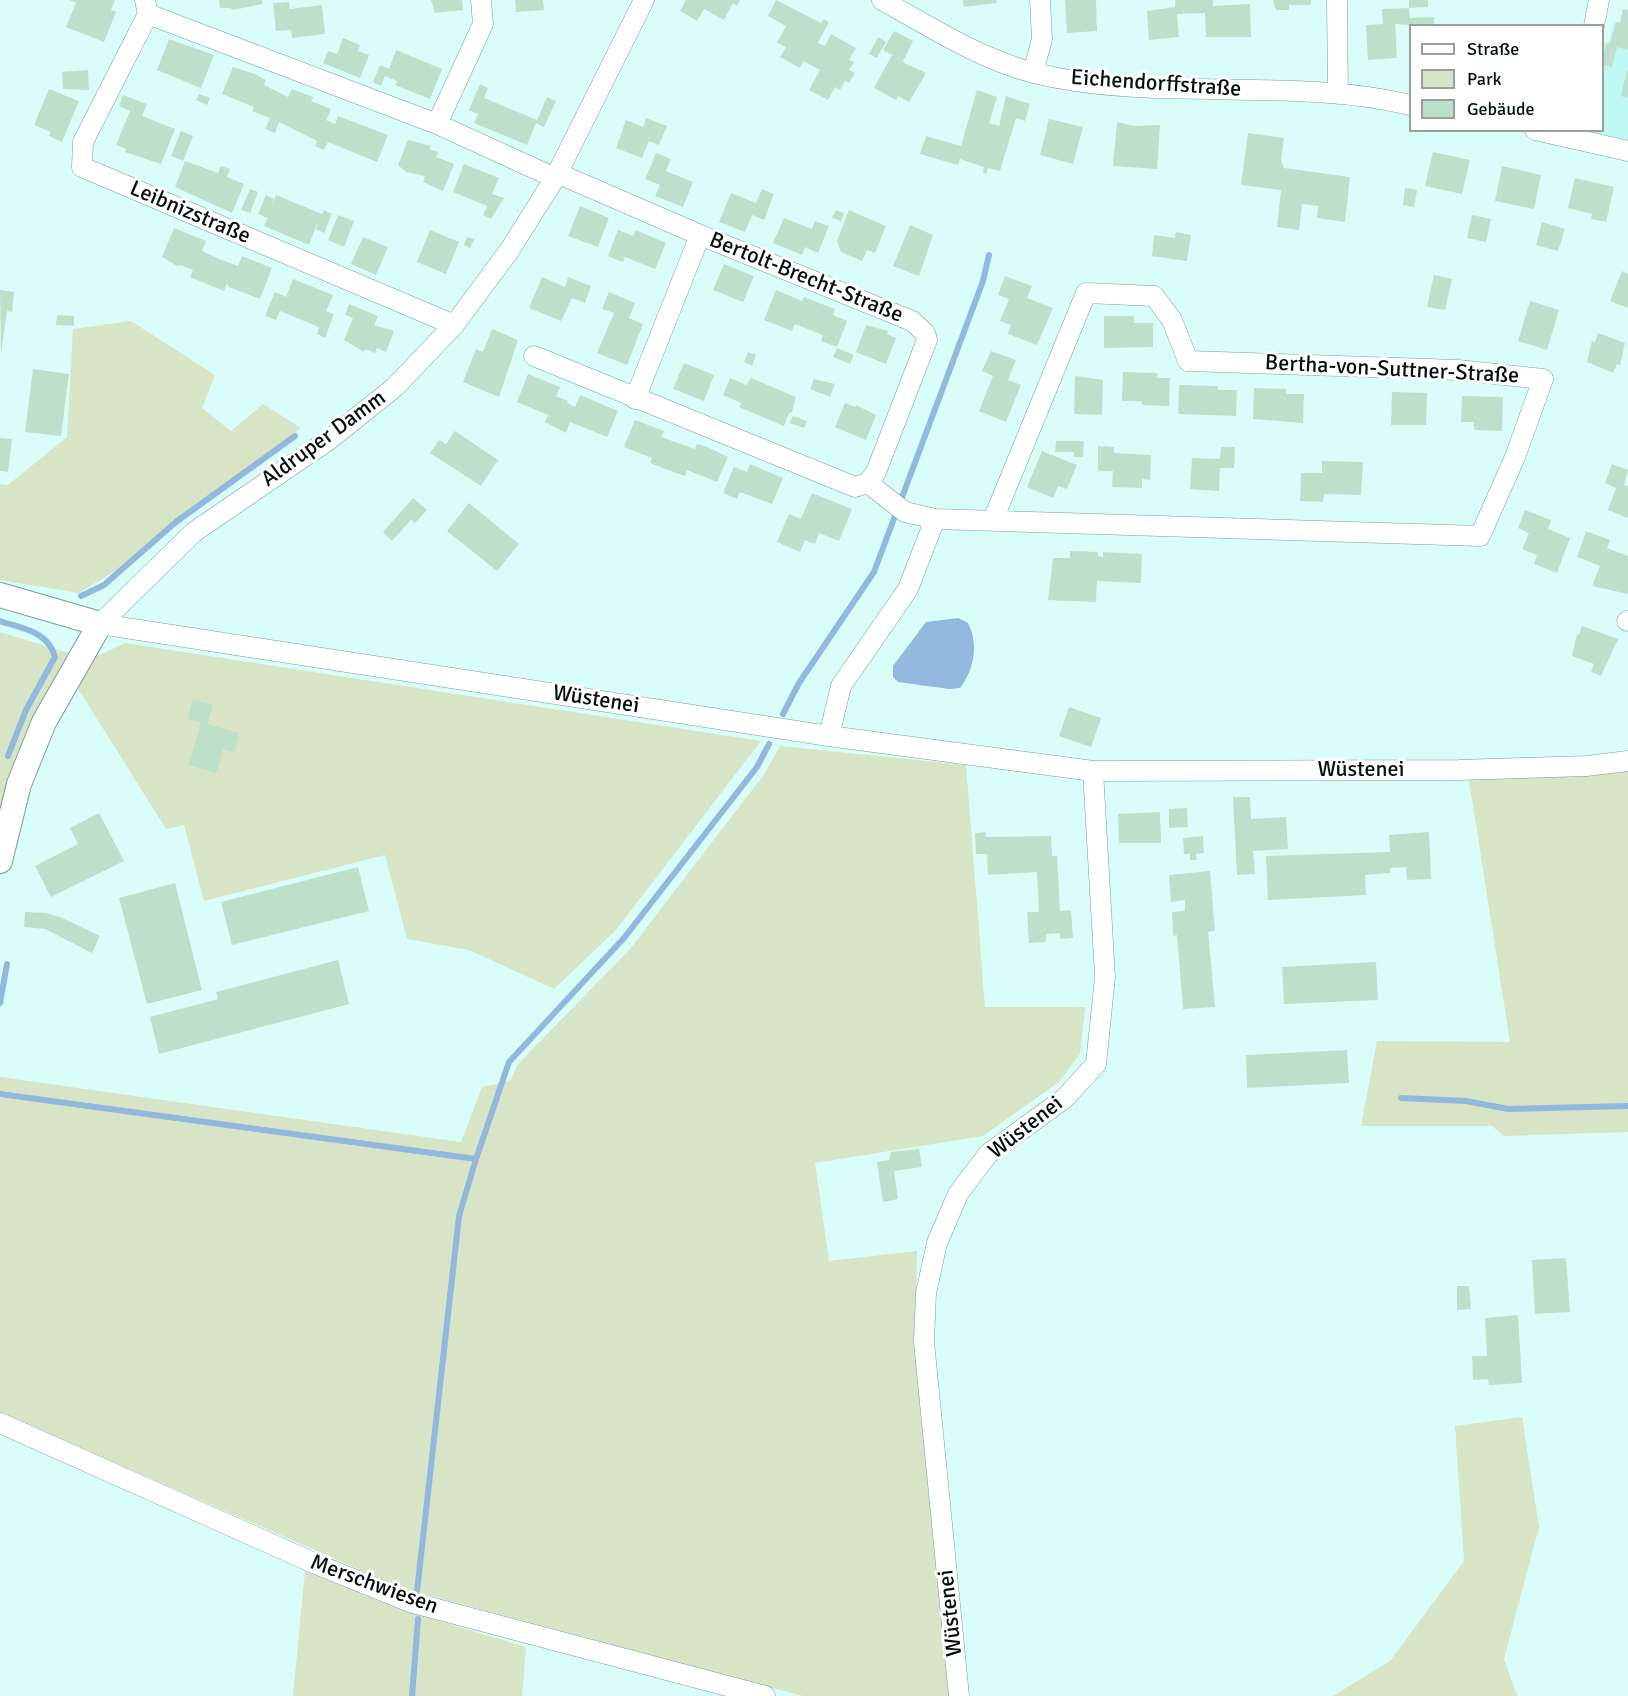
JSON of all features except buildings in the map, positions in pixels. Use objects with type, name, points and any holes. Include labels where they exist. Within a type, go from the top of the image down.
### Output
[{"type":"street","points":[[437,124],[483,24],[481,0]]},
{"type":"street","name":"Aldruper Damm","points":[[0,861],[19,784],[44,722],[100,624],[194,532],[339,432],[395,387],[454,325],[509,251],[556,175],[644,0]]},
{"type":"street","name":"Eichendorffstraße","points":[[882,0],[973,50],[1033,73],[1113,85],[1367,95],[1409,105]]},
{"type":"street","points":[[1033,73],[1042,39],[1040,0]]},
{"type":"street","points":[[1337,0],[1338,94]]},
{"type":"street","points":[[1594,24],[1599,0]]},
{"type":"street","name":"Leibnizstraße","points":[[454,325],[81,167],[83,142],[146,7],[437,124],[556,175]]},
{"type":"street","points":[[1553,132],[1571,134],[1628,151]]},
{"type":"street","name":"Bertolt-Brecht-Straße","points":[[556,175],[912,321],[925,333],[927,340],[876,472],[868,483]]},
{"type":"street","name":"Bertolt-Brecht-Straße","points":[[635,399],[700,235]]},
{"type":"street","name":"Bertha-von-Suttner-Straße","points":[[868,483],[897,507],[935,519],[1480,536],[1515,457],[1543,379],[1458,370],[1188,361],[1172,320],[1154,296],[1086,293],[993,520]]},
{"type":"street","points":[[534,356],[855,487],[868,483]]},
{"type":"street","points":[[829,736],[841,686],[908,589],[935,519]]},
{"type":"street","points":[[0,596],[100,624]]},
{"type":"street","name":"Wüstenei","points":[[100,624],[829,736],[1093,771],[1459,770],[1586,766],[1628,761]]},
{"type":"street","name":"Wüstenei","points":[[959,1696],[924,1342],[926,1293],[937,1243],[964,1186],[988,1155],[1065,1098],[1096,1064],[1105,977],[1093,771]]},
{"type":"street","name":"Merschwiesen","points":[[0,1423],[316,1564],[410,1602],[765,1696]]},
{"type":"shaded area","points":[[1623,9],[1628,10],[1628,140],[1595,132],[1604,132],[1604,42],[1608,43],[1614,22],[1619,22]]},
{"type":"shaded area","points":[[958,618],[968,623],[974,648],[972,665],[960,688],[949,689],[898,682],[893,677],[893,666],[926,622]]},
{"type":"green space","points":[[131,321],[215,375],[202,408],[231,431],[263,404],[301,428],[120,568],[79,593],[0,580],[0,484],[8,485],[67,437],[73,329]]},
{"type":"green space","points":[[0,632],[69,653],[29,732],[0,815]]},
{"type":"green space","points":[[125,643],[761,741],[616,930],[554,989],[469,950],[407,939],[385,855],[204,901],[184,825],[166,829],[77,687],[91,659]]},
{"type":"green space","points":[[780,746],[966,765],[985,1007],[1085,1007],[1080,1054],[1059,1082],[983,1136],[815,1163],[829,1261],[917,1251],[915,1332],[950,1696],[803,1696],[402,1588],[0,1413],[0,1077],[461,1142],[482,1087],[510,1081],[518,1064],[630,949],[765,773]]},
{"type":"green space","points":[[1628,768],[1628,1132],[1504,1136],[1492,1126],[1361,1126],[1377,1041],[1510,1042],[1469,780]]},
{"type":"green space","points":[[1522,1417],[1539,1527],[1504,1659],[1517,1696],[1333,1696],[1390,1661],[1464,1561],[1455,1426]]},
{"type":"green space","points":[[305,1571],[396,1608],[526,1647],[522,1696],[293,1696]]},
{"type":"waterway","points":[[783,714],[799,683],[874,572],[983,281],[989,255]]},
{"type":"waterway","points":[[81,596],[104,585],[176,522],[295,436]]},
{"type":"waterway","points":[[0,621],[41,636],[52,648],[55,657],[26,710],[8,756]]},
{"type":"waterway","points":[[476,1159],[509,1062],[624,938],[757,767],[769,744]]},
{"type":"waterway","points":[[0,1003],[7,964]]},
{"type":"waterway","points":[[0,1094],[476,1159],[459,1216],[417,1591]]},
{"type":"waterway","points":[[1401,1098],[1466,1101],[1508,1109],[1628,1106]]},
{"type":"waterway","points":[[412,1696],[418,1619]]}]
